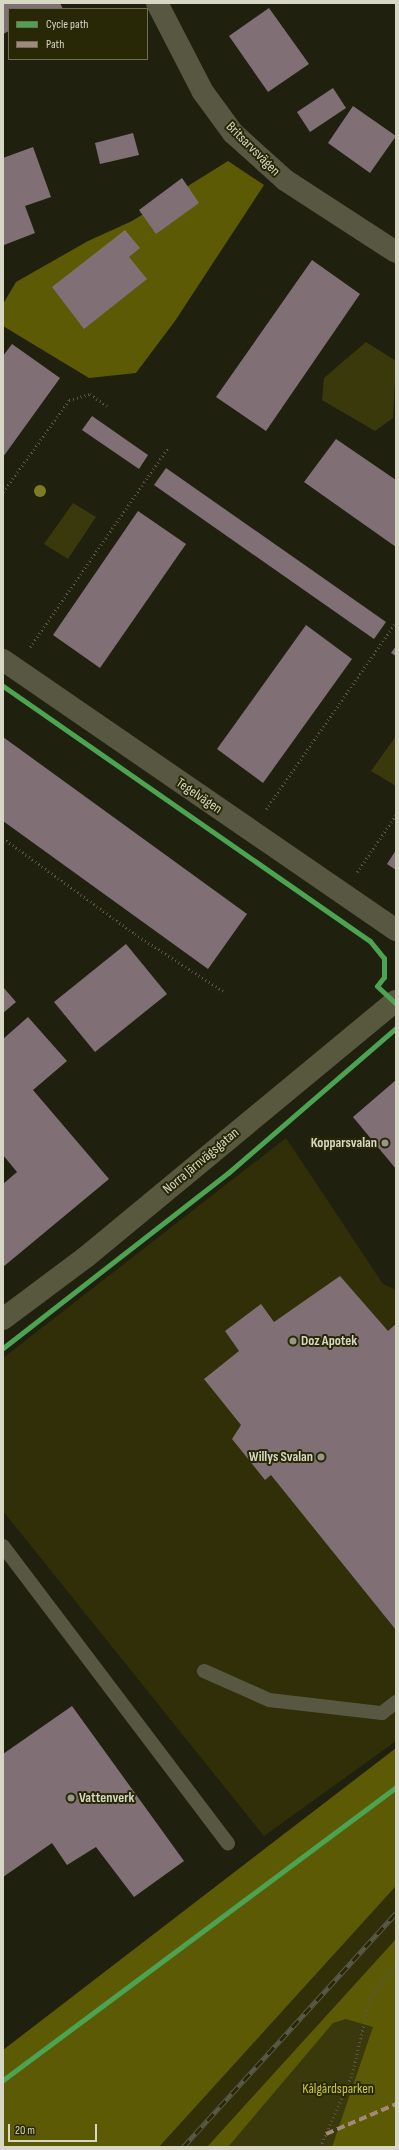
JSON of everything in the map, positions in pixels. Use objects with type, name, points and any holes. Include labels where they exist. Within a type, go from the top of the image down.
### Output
[{"type":"street","name":"Britsarvsvägen","points":[[157,3],[203,92],[233,133],[285,180],[396,252]]},
{"type":"street","name":"Tegelvägen","points":[[9,665],[396,930]]},
{"type":"street","name":"Norra Järnvägsgatan","points":[[3,1319],[86,1256],[396,1001]]},
{"type":"lane","points":[[3,1546],[228,1843]]},
{"type":"lane","points":[[204,1671],[269,1700],[382,1713],[396,1702]]},
{"type":"path","points":[[3,492],[69,400],[90,394],[107,406]]},
{"type":"path","points":[[9,665],[168,448]]},
{"type":"path","points":[[250,831],[396,622]]},
{"type":"path","points":[[342,893],[396,815]]},
{"type":"path","points":[[3,838],[135,934],[223,991]]},
{"type":"path","points":[[320,2147],[352,2074],[370,1998],[396,1963]]},
{"type":"shaded area","points":[[228,161],[264,185],[175,321],[136,373],[89,378],[3,326],[3,304],[16,282],[88,241],[132,221]]},
{"type":"shaded area","points":[[286,1138],[383,1284],[396,1290],[396,1741],[264,1836],[3,1511],[3,1358]]},
{"type":"shaded area","points":[[396,1748],[396,1886],[159,2147],[3,2147],[3,2050]]},
{"type":"shaded area","points":[[396,1886],[396,1939],[207,2147],[159,2147]]},
{"type":"shaded area","points":[[396,1939],[396,2147],[332,2147],[373,2027],[346,2019],[333,2023],[228,2147],[207,2147]]},
{"type":"green space","points":[[366,342],[396,361],[393,418],[375,431],[322,400],[324,378]]},
{"type":"green space","points":[[73,503],[96,517],[68,559],[44,544]]},
{"type":"green space","points":[[396,736],[396,786],[371,771]]},
{"type":"green space","name":"Kålgårdsparken","points":[[396,1939],[396,2147],[207,2147]]},
{"type":"building","points":[[3,3],[60,3],[62,8],[8,8],[8,32],[3,34]]},
{"type":"building","points":[[269,8],[309,64],[268,92],[229,36]]},
{"type":"building","points":[[333,88],[346,108],[310,132],[297,112]]},
{"type":"building","points":[[353,106],[396,136],[370,173],[328,143]]},
{"type":"building","points":[[133,133],[139,155],[100,164],[95,143]]},
{"type":"building","points":[[33,147],[51,197],[25,206],[35,233],[4,245],[3,158]]},
{"type":"building","points":[[182,178],[199,203],[156,234],[139,210]]},
{"type":"building","points":[[125,230],[140,248],[129,257],[147,279],[84,329],[52,287]]},
{"type":"building","points":[[312,260],[360,294],[266,431],[216,397]]},
{"type":"building","points":[[12,344],[60,378],[3,457],[3,356]]},
{"type":"building","points":[[92,416],[148,455],[139,469],[82,430]]},
{"type":"building","points":[[336,439],[396,480],[396,547],[304,482]]},
{"type":"building","points":[[166,468],[386,622],[374,639],[154,485]]},
{"type":"building","points":[[138,511],[186,544],[100,668],[53,635]]},
{"type":"building","points":[[306,625],[352,659],[263,783],[217,749]]},
{"type":"building","points":[[396,646],[396,656],[391,653]]},
{"type":"building","points":[[3,737],[247,914],[208,969],[3,821]]},
{"type":"building","points":[[396,850],[396,870],[387,864]]},
{"type":"building","points":[[126,944],[167,994],[95,1052],[54,1002]]},
{"type":"building","points":[[3,987],[16,1002],[3,1013]]},
{"type":"building","points":[[28,1017],[67,1061],[33,1090],[109,1179],[3,1267],[3,1184],[17,1172],[3,1155],[3,1039]]},
{"type":"building","name":"Kopparsvalan","points":[[396,1080],[396,1169],[353,1117]]},
{"type":"building","name":"Willys Svalan","points":[[340,1276],[388,1331],[396,1324],[396,1630],[271,1475],[265,1480],[232,1439],[241,1425],[204,1379],[239,1351],[225,1331],[261,1304],[274,1322]]},
{"type":"building","name":"Vattenverk","points":[[72,1706],[184,1861],[134,1897],[96,1847],[67,1865],[52,1843],[3,1877],[3,1754]]},
{"type":"railway","points":[[183,2147],[396,1913]]},
{"type":"marked path","points":[[326,2134],[396,2104]]},
{"type":"cycle path","points":[[3,686],[370,941],[384,958],[384,977],[377,986],[396,1004]]},
{"type":"cycle path","points":[[3,1348],[228,1173],[396,1028]]},
{"type":"cycle path","points":[[3,2080],[396,1787]]},
{"type":"place","name":"Kopparsvalan","points":[[385,1143]]},
{"type":"place","name":"Doz Apotek","points":[[293,1341]]},
{"type":"place","name":"Willys Svalan","points":[[321,1457]]},
{"type":"place","name":"Vattenverk","points":[[71,1798]]}]
